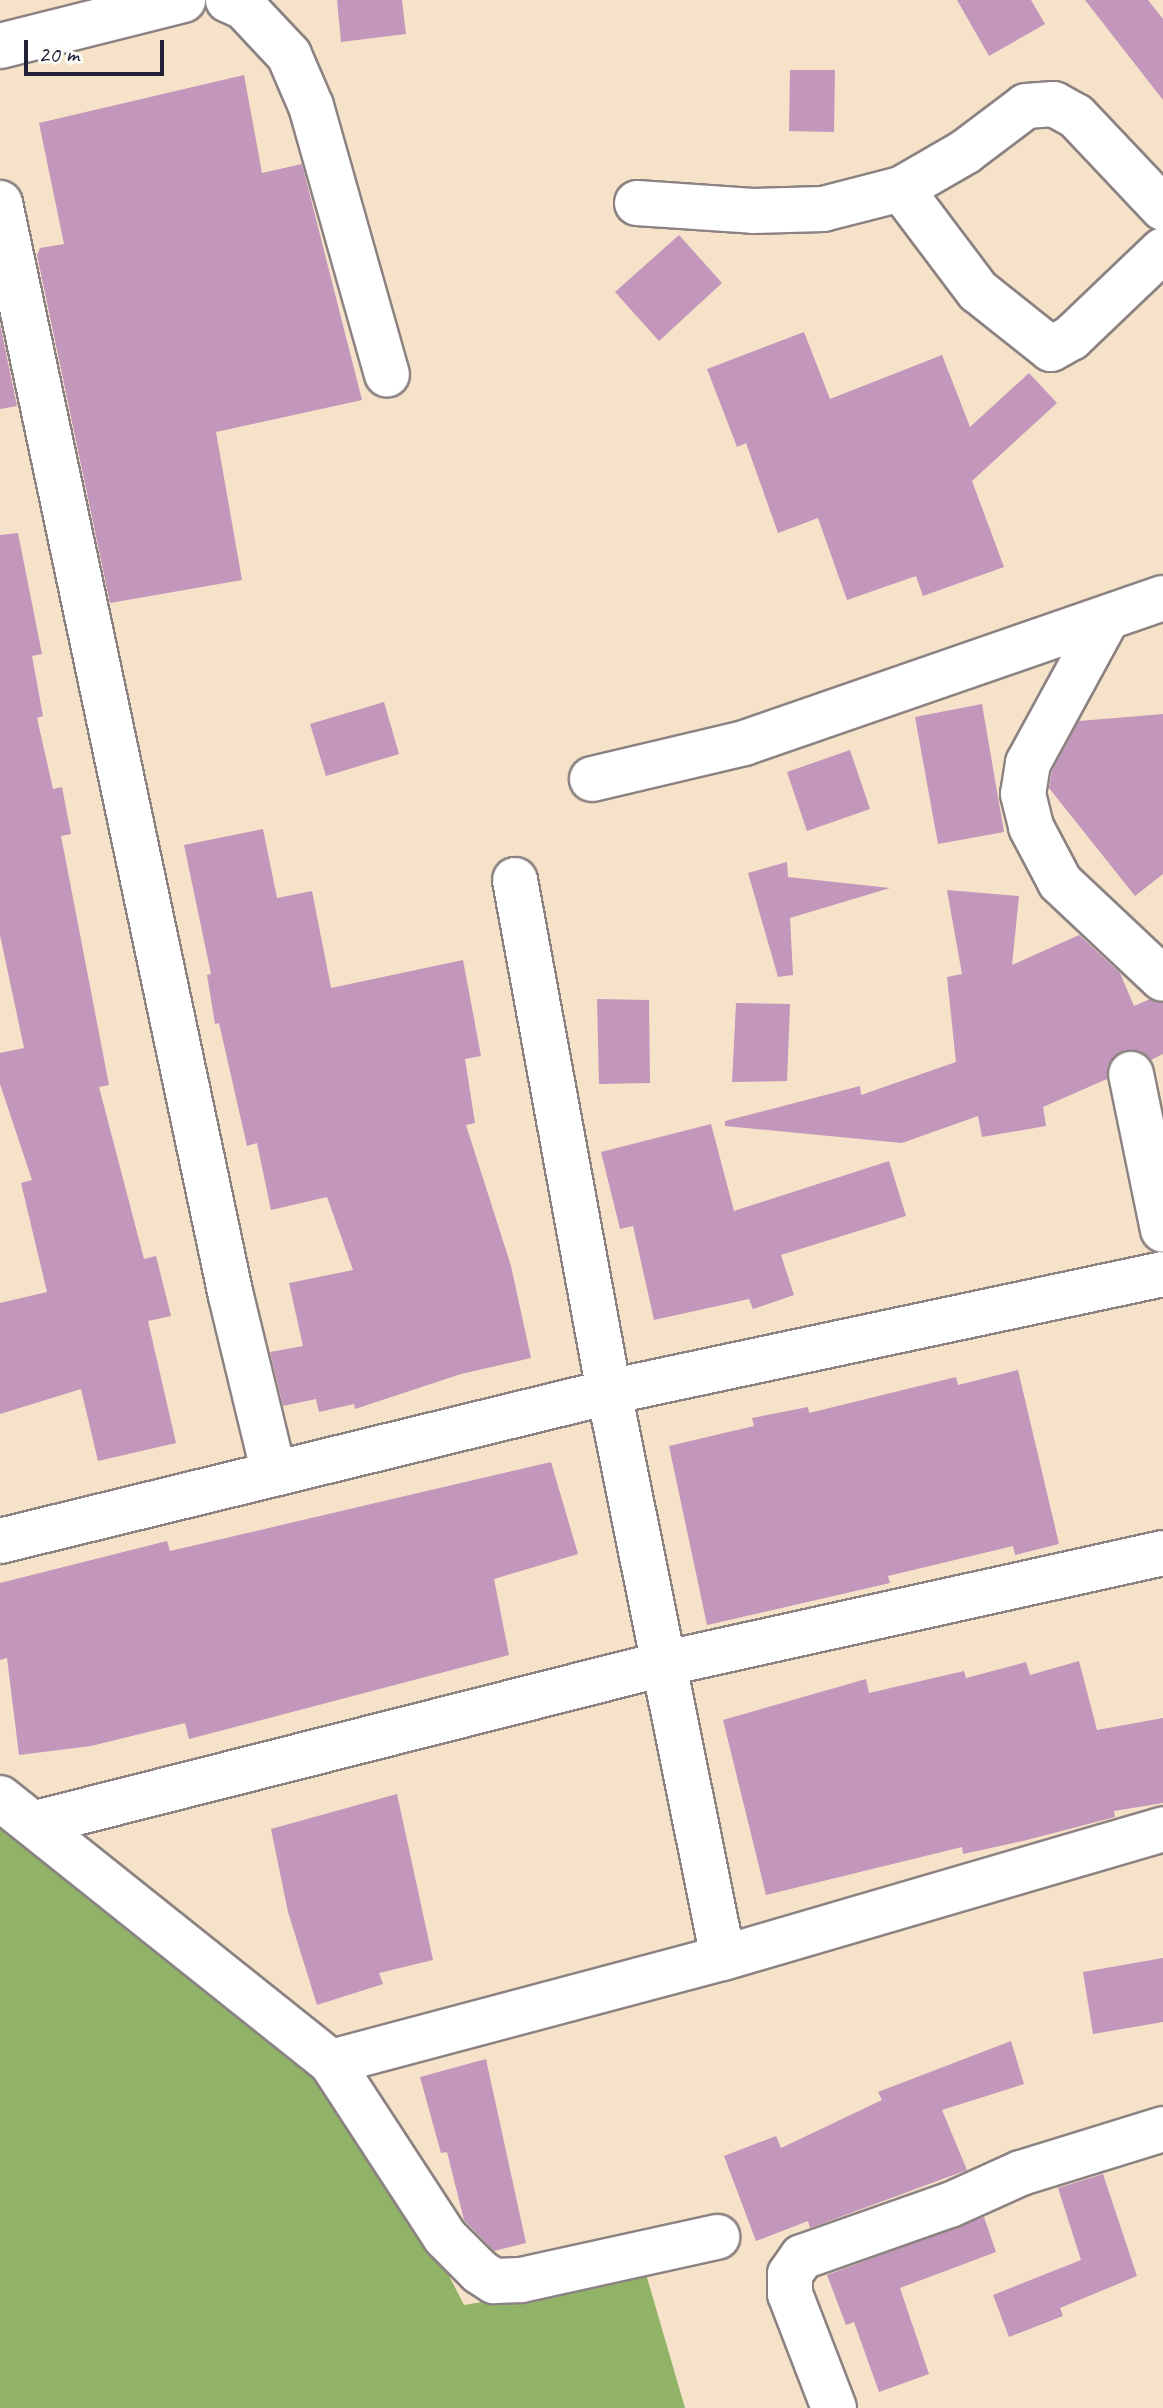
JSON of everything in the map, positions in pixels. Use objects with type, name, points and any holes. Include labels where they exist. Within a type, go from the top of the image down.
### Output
[{"type":"street","points":[[0,46],[183,0]]},
{"type":"street","points":[[228,0],[244,7],[289,55],[311,106],[387,374]]},
{"type":"street","points":[[637,203],[753,211],[823,209],[901,189],[965,152],[1026,106],[1054,104],[1076,116],[1163,208]]},
{"type":"street","points":[[901,189],[978,291],[1051,349],[1071,338],[1163,250]]},
{"type":"street","points":[[0,203],[231,1296],[274,1474]]},
{"type":"street","points":[[592,779],[744,743],[852,702],[1105,622],[1163,598]]},
{"type":"street","points":[[1105,622],[1028,763],[1023,794],[1031,827],[1060,882],[1163,979]]},
{"type":"street","points":[[515,880],[609,1392],[667,1663],[723,1958]]},
{"type":"street","points":[[1131,1074],[1163,1230]]},
{"type":"street","points":[[0,1541],[609,1392],[1163,1274]]},
{"type":"street","points":[[36,1823],[667,1663],[1163,1553]]},
{"type":"street","points":[[0,1798],[36,1823],[331,2062],[445,2237],[494,2281],[521,2280],[717,2237]]},
{"type":"street","points":[[331,2062],[723,1958],[1163,1829]]},
{"type":"street","points":[[834,2408],[790,2294],[790,2274],[802,2257],[950,2205],[1021,2173],[1163,2129]]},
{"type":"green space","points":[[0,1826],[289,2029],[402,2184],[464,2305],[646,2274],[685,2408],[0,2408]]},
{"type":"building","points":[[337,0],[402,0],[406,34],[341,42]]},
{"type":"building","points":[[957,0],[1031,0],[1045,24],[989,56]]},
{"type":"building","points":[[1085,0],[1148,0],[1163,19],[1163,100]]},
{"type":"building","points":[[790,70],[835,70],[834,132],[789,131]]},
{"type":"building","points":[[244,75],[262,173],[302,164],[362,400],[216,432],[242,580],[110,603],[37,255],[40,248],[64,244],[39,123]]},
{"type":"building","points":[[679,235],[722,283],[659,341],[615,292]]},
{"type":"building","points":[[0,324],[17,406],[0,409]]},
{"type":"building","points":[[804,332],[830,399],[942,355],[970,427],[1029,373],[1057,403],[972,481],[1004,567],[923,596],[916,576],[847,600],[818,518],[778,533],[746,443],[737,447],[707,369]]},
{"type":"building","points":[[18,533],[42,654],[32,656],[43,716],[37,718],[53,789],[62,787],[71,834],[61,836],[109,1085],[99,1087],[144,1259],[156,1256],[171,1316],[148,1321],[176,1443],[98,1461],[81,1389],[0,1414],[0,1303],[47,1292],[21,1183],[32,1180],[0,1084],[0,1053],[24,1048],[0,935],[0,535]]},
{"type":"building","points":[[384,702],[399,754],[326,776],[310,724]]},
{"type":"building","points":[[982,704],[1004,832],[938,844],[915,717]]},
{"type":"building","points":[[1163,714],[1163,874],[1135,896],[1049,788],[1052,771],[1079,721]]},
{"type":"building","points":[[850,750],[870,809],[807,831],[787,772]]},
{"type":"building","points":[[263,829],[277,898],[312,891],[331,988],[463,960],[481,1056],[465,1059],[475,1123],[466,1125],[511,1266],[531,1358],[461,1374],[355,1409],[354,1404],[319,1412],[316,1399],[283,1406],[270,1352],[303,1346],[289,1283],[353,1270],[327,1197],[271,1210],[257,1143],[247,1146],[219,1023],[215,1024],[207,975],[211,974],[184,845]]},
{"type":"building","points":[[787,862],[788,877],[890,888],[790,918],[793,975],[778,977],[748,873]]},
{"type":"building","points":[[947,890],[1019,896],[1012,965],[1079,935],[1120,973],[1134,1006],[1150,999],[1163,1003],[1163,1054],[1151,1060],[1140,1051],[1125,1050],[1108,1065],[1107,1079],[1043,1107],[1046,1126],[982,1137],[978,1116],[902,1143],[725,1126],[725,1121],[860,1086],[861,1095],[956,1062],[947,977],[962,974]]},
{"type":"building","points":[[597,999],[649,1000],[650,1083],[599,1084]]},
{"type":"building","points":[[736,1003],[790,1004],[787,1081],[732,1082]]},
{"type":"building","points":[[711,1124],[734,1211],[889,1161],[906,1216],[781,1255],[794,1295],[753,1309],[749,1299],[654,1320],[633,1226],[620,1229],[601,1152]]},
{"type":"building","points":[[1018,1370],[1059,1544],[1015,1555],[1013,1546],[888,1576],[890,1583],[707,1625],[669,1446],[754,1426],[752,1418],[808,1407],[809,1413],[956,1377],[958,1385]]},
{"type":"building","points":[[551,1462],[578,1554],[494,1579],[509,1655],[189,1739],[185,1723],[91,1746],[19,1755],[7,1658],[0,1660],[0,1583],[167,1541],[170,1551]]},
{"type":"building","points":[[1079,1661],[1097,1730],[1163,1718],[1163,1803],[1114,1811],[1115,1817],[1023,1841],[963,1854],[962,1847],[766,1895],[723,1720],[866,1679],[869,1693],[964,1671],[966,1678],[1026,1662],[1030,1675]]},
{"type":"building","points":[[397,1794],[433,1960],[379,1973],[383,1984],[317,2005],[288,1912],[271,1829]]},
{"type":"building","points":[[1163,1958],[1163,2022],[1093,2034],[1083,1972]]},
{"type":"building","points":[[1011,2041],[1024,2084],[942,2110],[967,2170],[810,2228],[808,2221],[756,2241],[724,2156],[776,2136],[781,2148],[882,2100],[878,2092]]},
{"type":"building","points":[[486,2059],[526,2243],[494,2251],[464,2220],[447,2152],[441,2153],[420,2077]]},
{"type":"building","points":[[1103,2174],[1137,2276],[1060,2308],[1063,2316],[1009,2337],[993,2295],[1081,2260],[1058,2188]]},
{"type":"building","points":[[984,2217],[996,2252],[900,2288],[929,2374],[879,2392],[854,2322],[846,2325],[827,2275]]}]
